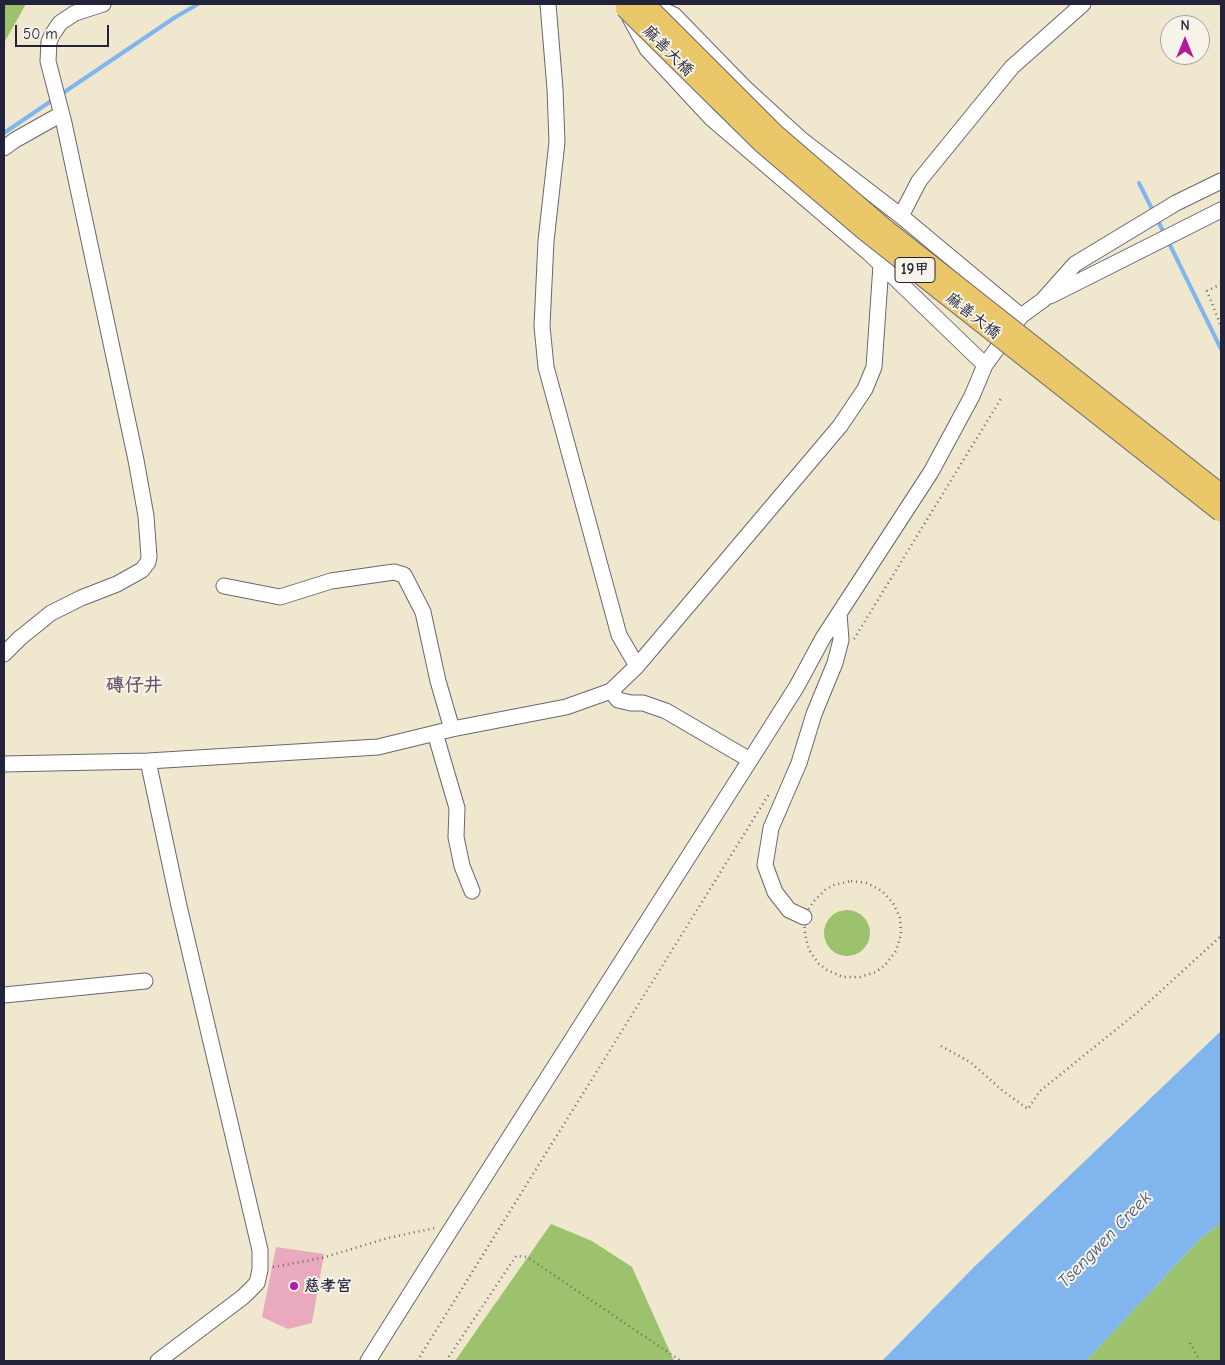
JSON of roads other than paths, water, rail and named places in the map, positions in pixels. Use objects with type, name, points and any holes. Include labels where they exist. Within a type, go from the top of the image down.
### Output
[{"type":"main road","name":"麻善大橋","points":[[645,4],[775,134],[884,228],[1221,494]]},
{"type":"main road","name":"麻善大橋","points":[[625,8],[762,143],[864,230],[1221,512]]},
{"type":"street","points":[[4,654],[20,638],[51,613],[81,598],[117,584],[142,570],[149,558],[146,516],[136,460],[64,123],[48,61],[49,42],[60,23],[75,13],[102,4]]},
{"type":"street","points":[[548,4],[557,142],[546,241],[542,326],[546,367],[619,635],[637,666]]},
{"type":"street","points":[[650,4],[674,15],[744,87],[802,140],[901,216],[1021,316]]},
{"type":"street","points":[[901,216],[919,181],[939,154],[1012,67],[1083,4]]},
{"type":"street","points":[[625,8],[647,49],[711,118],[881,265],[985,365]]},
{"type":"street","points":[[4,148],[56,117]]},
{"type":"street","points":[[1042,300],[1074,264],[1176,204],[1221,181]]},
{"type":"street","points":[[368,1361],[792,694],[823,638],[931,472],[972,396],[985,365],[1021,316],[1042,300],[1221,210]]},
{"type":"street","points":[[4,764],[148,761],[378,747],[452,729],[566,707],[611,691],[637,666],[840,426],[865,389],[874,367],[881,265]]},
{"type":"street","points":[[224,586],[280,598],[331,581],[394,572],[404,575],[423,612],[438,681],[452,729]]},
{"type":"street","points":[[804,917],[789,910],[775,892],[765,865],[771,828],[799,763],[814,714],[835,663],[841,640],[839,614]]},
{"type":"street","points":[[611,691],[618,700],[643,703],[666,711],[750,760]]},
{"type":"street","points":[[435,733],[457,808],[456,838],[462,866],[472,890]]},
{"type":"street","points":[[148,761],[179,906],[260,1250],[260,1270],[257,1283],[243,1297],[158,1361]]},
{"type":"street","points":[[4,995],[145,981]]},
{"type":"water","name":"Tsengwen Creek","points":[[1221,1031],[1221,1223],[1201,1238],[1086,1361],[882,1361],[975,1266]]},
{"type":"waterway","points":[[60,95],[174,18],[198,4]]},
{"type":"waterway","points":[[4,133],[54,99]]},
{"type":"waterway","points":[[1139,183],[1154,213]]},
{"type":"waterway","points":[[1157,219],[1165,235]]},
{"type":"waterway","points":[[1168,241],[1221,349]]},
{"type":"place","name":"慈孝宮","points":[[294,1286]]},
{"type":"district","name":"磚仔井","points":[[134,686]]}]
